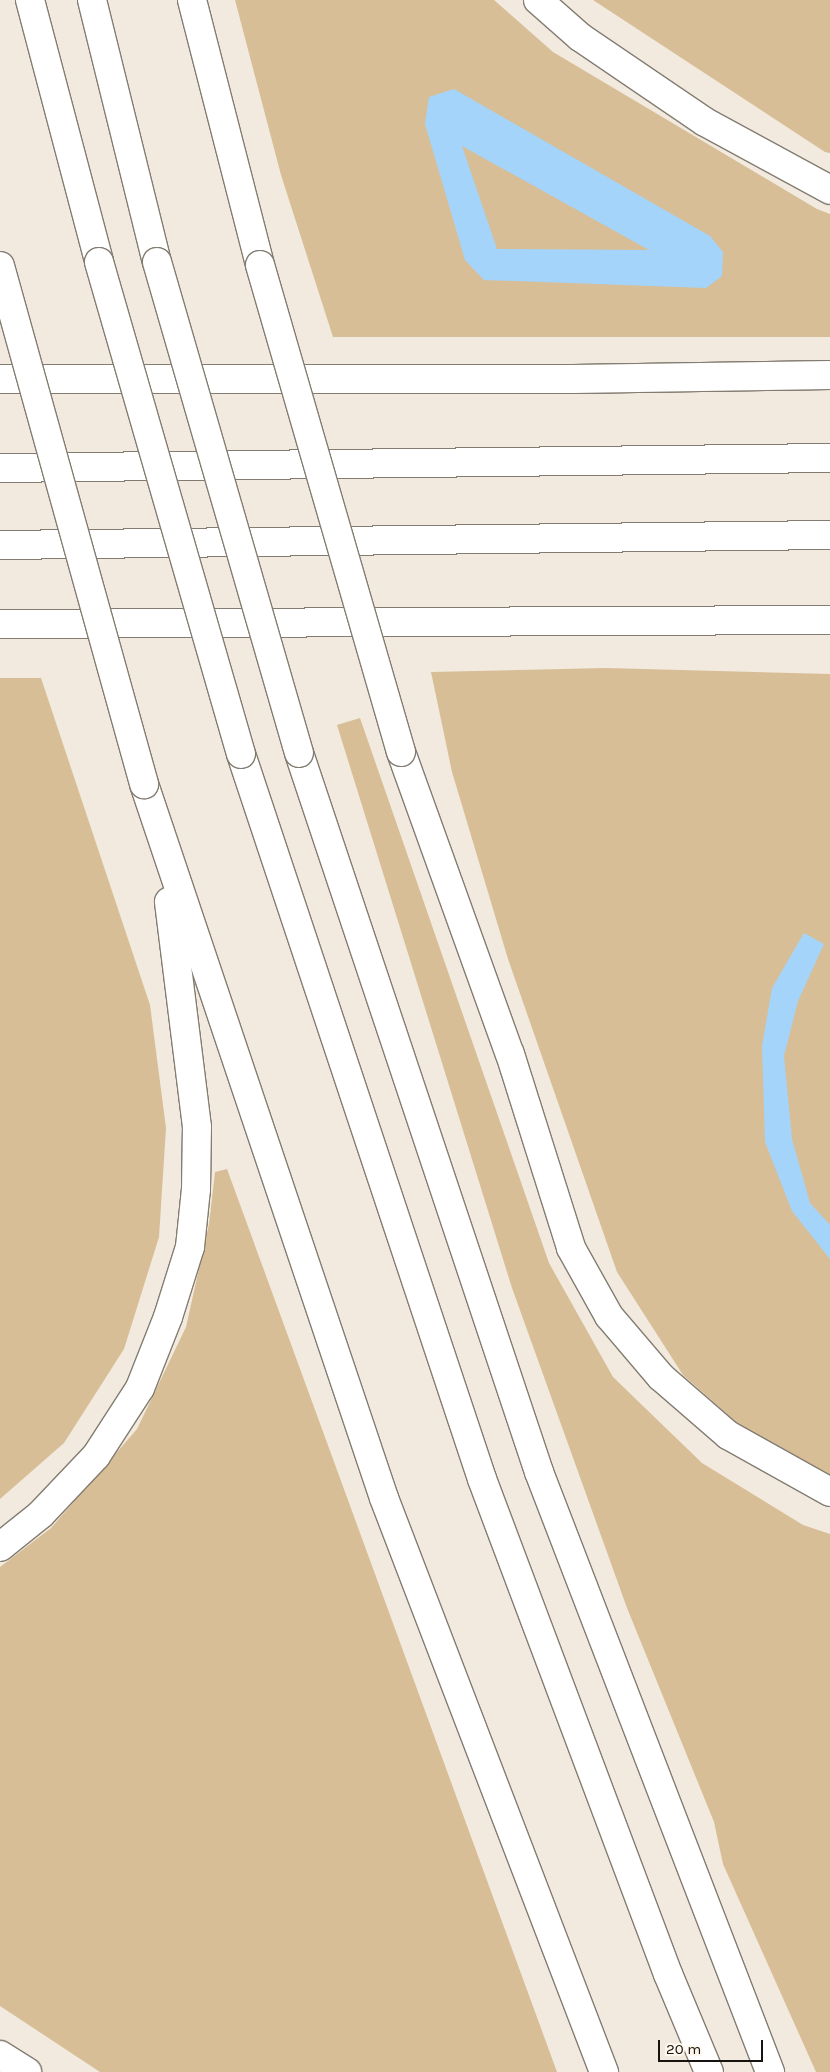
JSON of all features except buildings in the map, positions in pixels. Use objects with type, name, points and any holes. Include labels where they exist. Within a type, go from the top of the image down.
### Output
[{"type":"highway","points":[[30,0],[99,262],[241,754],[482,1479],[668,1974],[709,2072]]},
{"type":"highway","points":[[92,0],[157,262],[299,753],[540,1472],[770,2072]]},
{"type":"highway","points":[[192,0],[260,265],[402,752],[510,1054],[571,1248],[610,1316],[661,1377],[728,1435],[830,1492]]},
{"type":"highway","points":[[538,0],[580,37],[705,122],[830,190]]},
{"type":"highway","points":[[0,266],[160,838],[384,1498],[604,2072]]},
{"type":"highway","points":[[0,378],[573,379],[830,375]]},
{"type":"highway","points":[[0,468],[830,458]]},
{"type":"highway","points":[[0,545],[830,535]]},
{"type":"highway","points":[[0,624],[827,620]]},
{"type":"highway","points":[[0,1547],[41,1514],[96,1456],[140,1388],[168,1317],[190,1246],[196,1189],[197,1127],[160,838]]},
{"type":"highway","points":[[0,2055],[27,2072]]},
{"type":"shaded area","points":[[235,0],[494,0],[553,52],[817,209],[830,214],[830,337],[333,337],[281,175]]},
{"type":"shaded area","points":[[593,0],[830,0],[830,153],[825,152]]},
{"type":"shaded area","points":[[606,668],[830,674],[830,1478],[753,1437],[683,1375],[617,1272],[508,959],[452,772],[431,672]]},
{"type":"shaded area","points":[[0,678],[41,678],[150,1005],[166,1128],[159,1237],[124,1349],[64,1443],[0,1499]]},
{"type":"shaded area","points":[[360,718],[549,1263],[613,1377],[702,1463],[803,1525],[830,1534],[830,2072],[816,2072],[723,1864],[714,1822],[627,1608],[512,1288],[337,725]]},
{"type":"shaded area","points":[[227,1169],[557,2072],[100,2072],[0,2006],[0,1567],[51,1528],[137,1429],[186,1327],[209,1224],[215,1172]]},
{"type":"water","points":[[454,89],[710,236],[723,252],[722,276],[706,288],[484,280],[465,260],[425,124],[429,97]],"holes":[[[462,146],[649,250],[497,249]]]},
{"type":"water","points":[[804,933],[824,944],[798,1001],[784,1056],[792,1139],[810,1203],[830,1225],[830,1259],[792,1211],[765,1142],[762,1046],[772,988]]}]
